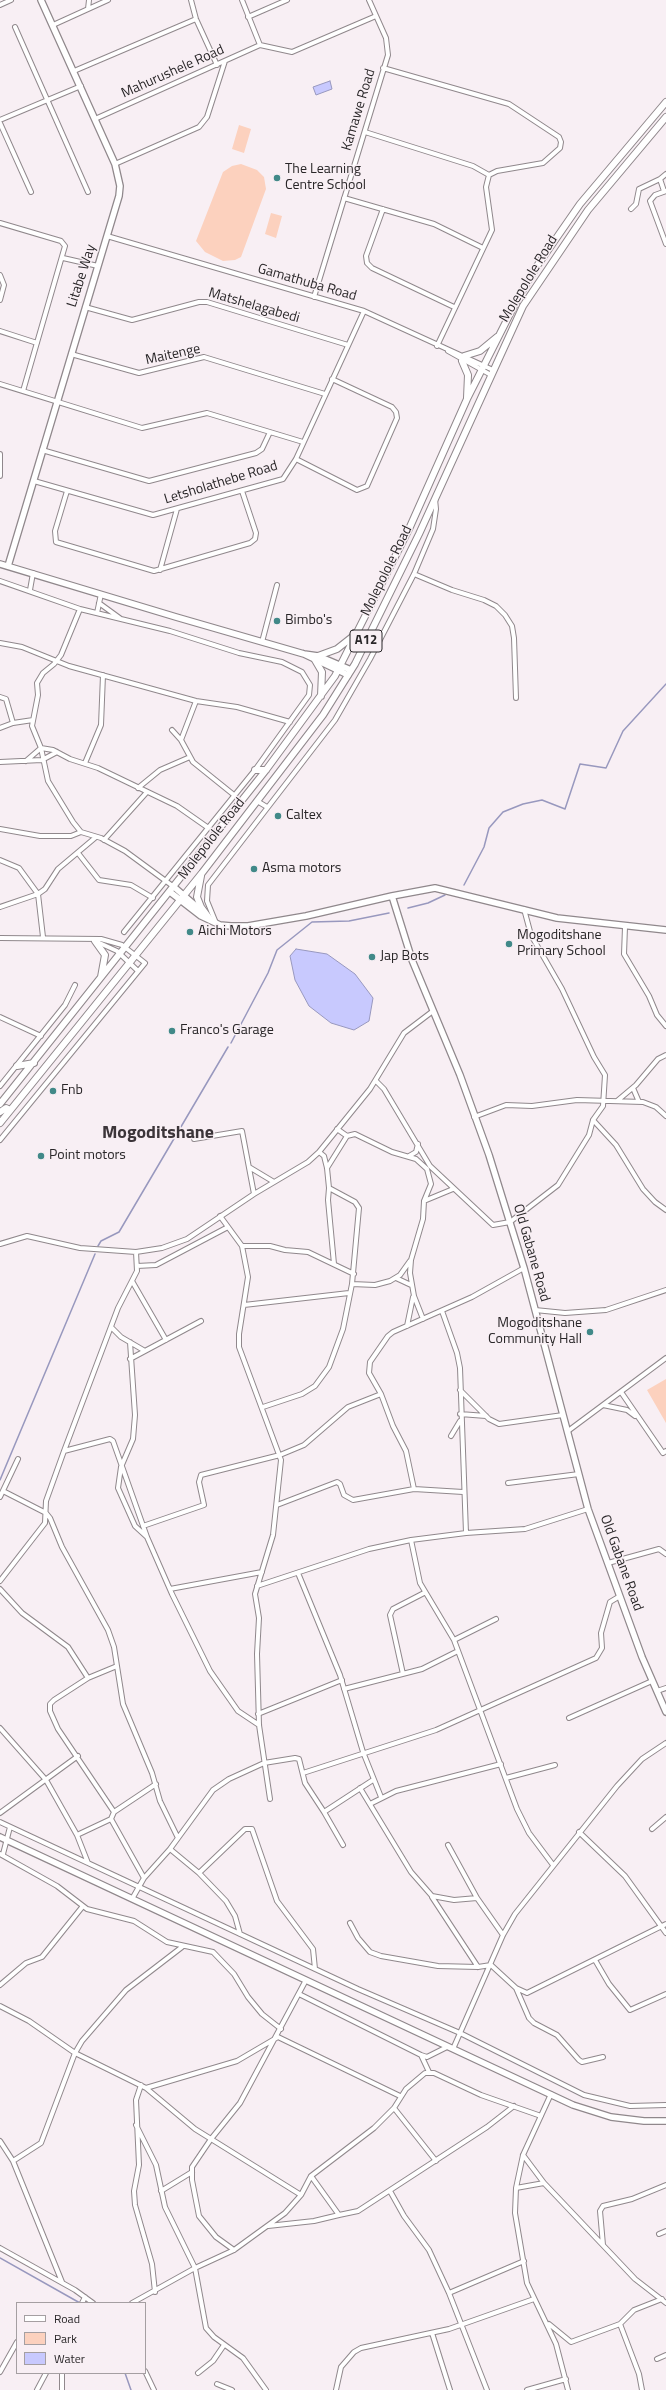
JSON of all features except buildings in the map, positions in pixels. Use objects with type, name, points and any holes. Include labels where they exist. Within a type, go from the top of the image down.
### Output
[{"type":"main road","name":"Molepolole Road","points":[[0,1104],[127,948],[321,697],[340,668],[408,528],[467,399],[499,335],[537,266],[580,204],[666,102]]},
{"type":"main road","name":"Molepolole Road","points":[[0,1123],[202,873],[300,748],[350,673],[435,499],[523,306],[543,274],[588,210],[666,117]]},
{"type":"main road","points":[[467,399],[468,376],[463,358],[480,351],[499,335]]},
{"type":"main road","points":[[321,697],[322,672],[316,658],[343,646],[358,632]]},
{"type":"main road","points":[[254,770],[266,770]]},
{"type":"main road","points":[[202,873],[198,896],[212,921]]},
{"type":"main road","points":[[95,941],[105,956],[100,980]]},
{"type":"main road","points":[[17,1066],[34,1063]]},
{"type":"main road","points":[[0,1112],[6,1108],[10,1110]]},
{"type":"street","points":[[0,5],[11,0]]},
{"type":"street","name":"Litabe Way","points":[[8,566],[70,354],[120,196],[119,177],[114,164],[74,70],[41,0]]},
{"type":"street","points":[[88,9],[89,0]]},
{"type":"street","points":[[53,25],[108,0]]},
{"type":"street","points":[[191,0],[196,18],[217,65]]},
{"type":"street","points":[[242,0],[260,45],[292,52],[376,16]]},
{"type":"street","points":[[248,17],[287,0]]},
{"type":"street","name":"Kamawe Road","points":[[314,297],[389,47],[369,0]]},
{"type":"street","points":[[74,70],[196,18]]},
{"type":"street","points":[[15,27],[88,192]]},
{"type":"street","name":"Mahurushele Road","points":[[95,119],[260,45]]},
{"type":"street","points":[[114,164],[199,127],[207,117],[225,61]]},
{"type":"street","points":[[383,68],[509,104],[559,137],[561,142],[560,148],[543,163],[496,171],[489,175],[486,187],[492,230],[454,307],[437,346]]},
{"type":"street","points":[[31,192],[0,122],[47,99],[81,86]]},
{"type":"street","points":[[364,132],[473,166],[489,175]]},
{"type":"street","points":[[631,209],[636,204],[639,188],[660,179],[666,174]]},
{"type":"street","points":[[660,179],[665,191],[651,197],[650,201],[666,244]]},
{"type":"street","points":[[344,198],[434,224],[483,248]]},
{"type":"street","points":[[383,209],[366,256],[367,263],[372,268],[454,307]]},
{"type":"street","points":[[0,223],[61,240],[66,246],[23,391]]},
{"type":"street","name":"Gamathuba Road","points":[[108,236],[364,311],[492,372]]},
{"type":"street","points":[[63,258],[98,266]]},
{"type":"street","points":[[0,275],[4,285],[0,300]]},
{"type":"street","name":"Matshelagabedi","points":[[85,307],[132,320],[199,302],[207,302],[348,345]]},
{"type":"street","name":"Letsholathebe Road","points":[[34,481],[148,514],[177,509],[283,479],[296,459],[364,311]]},
{"type":"street","points":[[0,331],[37,342]]},
{"type":"street","name":"Maitenge","points":[[70,354],[139,373],[204,358],[325,394]]},
{"type":"street","points":[[296,459],[357,490],[367,486],[397,418],[396,412],[392,407],[332,379]]},
{"type":"street","points":[[0,384],[142,428],[207,413],[303,442]]},
{"type":"street","points":[[42,450],[150,481],[256,453],[262,449],[270,432]]},
{"type":"street","points":[[0,454],[0,476]]},
{"type":"street","points":[[67,491],[55,531],[56,542],[148,571],[160,570],[250,543],[255,539],[256,534],[242,491]]},
{"type":"street","points":[[212,921],[206,901],[208,885],[336,720],[370,659],[414,574],[432,529],[436,509],[435,499]]},
{"type":"street","points":[[160,570],[177,509]]},
{"type":"street","points":[[0,564],[304,654],[350,673]]},
{"type":"street","points":[[30,590],[33,574]]},
{"type":"street","points":[[414,574],[452,590],[484,600],[496,606],[506,615],[514,638],[516,698]]},
{"type":"street","points":[[0,580],[80,609],[170,631],[239,653],[282,662],[297,669],[307,680],[310,690],[309,695],[290,722],[166,882],[124,932]]},
{"type":"street","points":[[262,642],[277,585]]},
{"type":"street","points":[[97,613],[101,594]]},
{"type":"street","points":[[99,603],[122,619]]},
{"type":"street","points":[[80,609],[71,633],[56,662],[43,672],[37,683],[38,695],[33,720],[33,731],[41,748],[42,760],[48,781],[73,822],[81,832],[104,840],[128,853],[166,882],[181,898],[212,921],[231,926],[248,926],[306,916],[392,896],[435,888],[562,919],[625,927],[666,930]]},
{"type":"street","points":[[0,643],[22,648],[56,662],[196,701],[237,707],[290,722]]},
{"type":"street","points":[[85,763],[101,725],[103,675]]},
{"type":"street","points":[[0,697],[8,703],[13,723]]},
{"type":"street","points":[[180,740],[196,701]]},
{"type":"street","points":[[0,728],[13,723],[33,720]]},
{"type":"street","points":[[172,730],[190,757],[234,795]]},
{"type":"street","points":[[41,748],[58,752],[85,763],[177,806],[207,828]]},
{"type":"street","points":[[26,760],[41,748]]},
{"type":"street","points":[[0,762],[42,760],[58,752]]},
{"type":"street","points":[[138,788],[160,770],[190,757]]},
{"type":"street","points":[[104,840],[147,792]]},
{"type":"street","points":[[258,801],[267,807]]},
{"type":"street","points":[[0,829],[40,836],[71,836],[81,832]]},
{"type":"street","points":[[0,907],[38,894],[49,885],[58,869],[96,837]]},
{"type":"street","points":[[78,853],[99,880],[131,885],[153,898]]},
{"type":"street","points":[[0,860],[19,868],[38,894],[43,937]]},
{"type":"street","name":"Old Gabane Road","points":[[392,896],[412,960],[460,1075],[510,1222],[524,1268],[588,1509],[652,1681],[666,1712]]},
{"type":"street","points":[[327,1168],[347,1136],[355,1134],[361,1135],[386,1150],[408,1156],[422,1162],[492,1225],[510,1222],[558,1185],[589,1135],[593,1120],[602,1106],[605,1075],[594,1057],[562,989],[531,935],[524,909]]},
{"type":"street","points":[[625,927],[624,954],[648,996],[656,1015],[666,1026]]},
{"type":"street","points":[[0,938],[86,938],[112,941],[127,948],[145,963],[0,1140]]},
{"type":"street","points":[[86,938],[121,954],[138,971]]},
{"type":"street","points":[[0,1086],[65,1005],[75,985]]},
{"type":"street","points":[[0,1244],[27,1236],[80,1248],[136,1252],[171,1245],[202,1230],[220,1216],[254,1194],[304,1165],[319,1152],[376,1081],[404,1033],[433,1011]]},
{"type":"street","points":[[0,1018],[41,1036]]},
{"type":"street","points":[[617,1101],[633,1088],[658,1059],[666,1055]]},
{"type":"street","points":[[376,1081],[384,1089],[418,1144],[429,1168],[431,1184],[424,1201],[422,1219],[411,1260],[411,1285],[423,1319]]},
{"type":"street","points":[[633,1088],[639,1102]]},
{"type":"street","points":[[474,1117],[506,1105],[532,1106],[577,1100],[639,1102],[656,1107],[666,1116]]},
{"type":"street","points":[[10,1110],[19,1117]]},
{"type":"street","points":[[593,1120],[616,1145],[643,1189],[666,1210]]},
{"type":"street","points":[[337,1130],[347,1136]]},
{"type":"street","points":[[194,1139],[242,1131],[254,1194]]},
{"type":"street","points":[[408,1156],[416,1152],[418,1144]]},
{"type":"street","points":[[319,1152],[324,1156],[327,1168],[329,1188],[328,1200],[334,1264]]},
{"type":"street","points":[[249,1167],[274,1182]]},
{"type":"street","points":[[263,1407],[308,1392],[318,1383],[329,1367],[337,1347],[354,1274],[358,1205],[329,1188]]},
{"type":"street","points":[[424,1201],[453,1189]]},
{"type":"street","points":[[220,1216],[242,1246],[248,1277],[239,1334],[239,1347],[263,1407],[282,1464],[273,1535],[255,1594],[259,1618],[257,1654],[258,1714],[270,1799]]},
{"type":"street","points":[[137,1266],[156,1265],[228,1227]]},
{"type":"street","points":[[202,1230],[206,1238]]},
{"type":"street","points":[[242,1246],[270,1246],[285,1250],[308,1252],[354,1274]]},
{"type":"street","points":[[0,1581],[44,1523],[46,1501],[64,1451],[112,1328],[118,1308],[132,1281],[137,1266],[136,1252]]},
{"type":"street","points":[[352,1284],[375,1285],[396,1278],[411,1260]]},
{"type":"street","points":[[414,1489],[406,1451],[393,1426],[381,1394],[369,1373],[369,1366],[388,1336],[442,1311],[524,1268]]},
{"type":"street","points":[[396,1278],[411,1285]]},
{"type":"street","points":[[132,1281],[166,1340]]},
{"type":"street","points":[[535,1310],[565,1313],[606,1310],[666,1290]]},
{"type":"street","points":[[244,1305],[350,1293]]},
{"type":"street","points":[[407,1326],[414,1296]]},
{"type":"street","points":[[442,1311],[458,1353],[466,1533]]},
{"type":"street","points":[[130,1359],[201,1321]]},
{"type":"street","points":[[112,1328],[145,1351]]},
{"type":"street","points":[[130,1342],[135,1415],[133,1439],[121,1467],[119,1491],[135,1526],[147,1537]]},
{"type":"street","points":[[568,1431],[666,1358]]},
{"type":"street","points":[[460,1390],[486,1416],[499,1424],[563,1415]]},
{"type":"street","points":[[621,1392],[638,1419],[663,1453],[666,1451]]},
{"type":"street","points":[[143,1526],[204,1505],[198,1482],[201,1476],[280,1455],[308,1443],[348,1407],[381,1394]]},
{"type":"street","points":[[603,1405],[627,1410],[638,1419]]},
{"type":"street","points":[[460,1414],[486,1416]]},
{"type":"street","points":[[451,1436],[461,1420]]},
{"type":"street","points":[[64,1451],[112,1440],[147,1537],[170,1589],[212,1674],[240,1714],[259,1725]]},
{"type":"street","points":[[0,1497],[18,1459]]},
{"type":"street","points":[[508,1483],[579,1474]]},
{"type":"street","points":[[277,1505],[337,1482],[340,1484],[344,1496],[353,1500],[414,1489],[463,1492]]},
{"type":"street","points":[[3,1491],[46,1513],[52,1520],[62,1547],[108,1630],[117,1666],[123,1704],[156,1784],[162,1806],[178,1838]]},
{"type":"street","points":[[257,1586],[360,1552],[411,1540],[466,1533],[525,1529],[588,1509]]},
{"type":"street","points":[[411,1540],[418,1577],[424,1593],[441,1615],[454,1640],[523,1822],[553,1865]]},
{"type":"street","points":[[608,1563],[659,1549],[666,1554]]},
{"type":"street","points":[[170,1589],[262,1572]]},
{"type":"street","points":[[298,1573],[342,1680],[363,1752],[380,1797]]},
{"type":"street","points":[[0,1590],[22,1613],[68,1647],[88,1678]]},
{"type":"street","points":[[403,1674],[390,1615],[393,1609],[424,1593]]},
{"type":"street","points":[[303,1773],[363,1752],[436,1730],[482,1711],[596,1658],[602,1648],[601,1633],[610,1602],[620,1596]]},
{"type":"street","points":[[454,1640],[496,1619]]},
{"type":"street","points":[[344,1689],[426,1667],[458,1651]]},
{"type":"street","points":[[114,1812],[78,1756],[58,1729],[49,1706],[54,1700],[88,1678],[117,1666]]},
{"type":"street","points":[[258,1714],[342,1680]]},
{"type":"street","points":[[569,1718],[652,1681]]},
{"type":"street","points":[[656,1691],[666,1688]]},
{"type":"street","points":[[0,1728],[46,1780],[77,1835],[88,1863]]},
{"type":"street","points":[[454,2049],[503,1935],[515,1914],[579,1832],[632,1769],[647,1755],[666,1743]]},
{"type":"street","points":[[0,1813],[78,1756]]},
{"type":"street","points":[[132,1899],[144,1878],[170,1850],[217,1786],[264,1763],[297,1758],[305,1783],[324,1812],[342,1845]]},
{"type":"street","points":[[370,1804],[380,1797],[396,1791],[501,1764]]},
{"type":"street","points":[[506,1778],[556,1765]]},
{"type":"street","points":[[324,1812],[373,1780]]},
{"type":"street","points":[[77,1835],[111,1819],[114,1812],[156,1784]]},
{"type":"street","points":[[360,1788],[410,1872],[432,1896],[478,1967]]},
{"type":"street","points":[[652,1829],[666,1817]]},
{"type":"street","points":[[111,1819],[144,1878]]},
{"type":"street","points":[[0,1822],[139,1888],[460,2034],[595,2099],[630,2106],[666,2105]]},
{"type":"street","points":[[10,1827],[2,1854],[57,1886],[83,1906],[91,1910],[134,1921],[167,1942],[182,1947],[213,1952],[234,1974],[248,1997],[262,2014],[281,2029]]},
{"type":"street","points":[[199,1873],[246,1829],[252,1830],[277,1900],[313,1949],[315,1969]]},
{"type":"street","points":[[579,1832],[620,1870],[664,1925],[666,1933]]},
{"type":"street","points":[[0,1837],[447,2047],[583,2109],[611,2117],[644,2121],[666,2121]]},
{"type":"street","points":[[448,1845],[476,1898],[503,1935]]},
{"type":"street","points":[[170,1850],[199,1873],[231,1908],[240,1934]]},
{"type":"street","points":[[432,1896],[454,1900],[476,1898]]},
{"type":"street","points":[[0,1985],[26,1963],[42,1957],[83,1906]]},
{"type":"street","points":[[350,1923],[358,1938],[370,1952],[381,1956],[438,1966],[478,1967],[491,1965]]},
{"type":"street","points":[[491,1965],[516,1988],[527,1993],[532,1992],[664,1925]]},
{"type":"street","points":[[13,2161],[41,2143],[75,2053],[86,2036],[126,1990],[182,1947]]},
{"type":"street","points":[[595,1960],[609,1984],[630,2010],[666,1994]]},
{"type":"street","points":[[234,2250],[216,2237],[199,2216],[192,2172],[194,2164],[211,2139],[240,2103],[278,2037],[306,1980]]},
{"type":"street","points":[[516,1988],[529,2018],[534,2024],[558,2035],[579,2060],[582,2062],[604,2057]]},
{"type":"street","points":[[299,1994],[421,2055],[427,2057],[447,2047]]},
{"type":"street","points":[[0,2006],[29,2021],[75,2053],[146,2088],[195,2129],[301,2195]]},
{"type":"street","points":[[146,2088],[237,2061],[278,2037]]},
{"type":"street","points":[[278,2037],[400,2096]]},
{"type":"street","points":[[421,2055],[429,2072],[481,2095],[541,2116]]},
{"type":"street","points":[[134,2302],[155,2292],[195,2268],[234,2250],[285,2213],[301,2195],[311,2176],[374,2128],[394,2108],[400,2096],[418,2078],[429,2072]]},
{"type":"street","points":[[141,2085],[136,2100],[138,2165],[134,2191],[135,2205],[152,2264],[155,2292]]},
{"type":"street","points":[[551,2094],[523,2155],[516,2188],[515,2213],[527,2283],[547,2322],[566,2379],[568,2390]]},
{"type":"street","points":[[267,2226],[314,2222],[358,2211],[487,2127],[514,2106]]},
{"type":"street","points":[[394,2108],[436,2161]]},
{"type":"street","points":[[136,2125],[154,2162],[165,2207],[195,2268],[206,2328],[224,2345],[243,2358],[266,2390]]},
{"type":"street","points":[[0,2141],[13,2161],[62,2282]]},
{"type":"street","points":[[523,2155],[544,2182],[635,2279],[666,2302]]},
{"type":"street","points":[[161,2191],[192,2172]]},
{"type":"street","points":[[311,2176],[339,2215]]},
{"type":"street","points":[[516,2188],[544,2182]]},
{"type":"street","points":[[603,2245],[600,2211],[603,2206],[632,2199],[666,2185]]},
{"type":"street","points":[[390,2191],[404,2216],[429,2250],[449,2293],[460,2326],[487,2390]]},
{"type":"street","points":[[659,2234],[666,2231]]},
{"type":"street","points":[[0,2248],[62,2282],[92,2302]]},
{"type":"street","points":[[449,2293],[524,2260]]},
{"type":"street","points":[[82,2302],[85,2297]]},
{"type":"street","points":[[336,2390],[341,2367],[354,2352],[361,2348],[460,2326],[534,2299]]},
{"type":"street","points":[[547,2322],[571,2342],[620,2324],[634,2310],[662,2299]]},
{"type":"street","points":[[620,2324],[640,2374],[642,2390]]},
{"type":"street","points":[[432,2333],[450,2390]]},
{"type":"street","points":[[0,2372],[16,2344]]},
{"type":"street","points":[[198,2373],[213,2361],[224,2345]]},
{"type":"street","points":[[657,2359],[666,2355]]},
{"type":"street","points":[[146,2373],[154,2390]]},
{"type":"street","points":[[37,2390],[45,2374]]},
{"type":"street","points":[[62,2374],[62,2390]]},
{"type":"street","points":[[527,2390],[566,2379]]},
{"type":"street","points":[[217,2384],[232,2390]]},
{"type":"green space","points":[[239,125],[251,129],[244,153],[232,149]]},
{"type":"green space","points":[[241,164],[257,170],[264,177],[266,189],[241,257],[235,260],[223,261],[205,252],[196,241],[223,172],[232,166]]},
{"type":"green space","points":[[271,213],[282,216],[276,238],[265,234]]},
{"type":"green space","points":[[666,1379],[666,1423],[647,1390]]},
{"type":"water","points":[[330,81],[332,89],[316,95],[313,87]]},
{"type":"water","points":[[296,949],[327,954],[355,974],[373,998],[369,1021],[354,1030],[331,1023],[309,1006],[295,980],[290,956]]},
{"type":"waterway","points":[[464,885],[484,847],[489,828],[503,812],[523,804],[542,800],[565,809],[580,764],[606,768],[623,731],[666,684]]},
{"type":"waterway","points":[[408,908],[428,903],[445,895]]},
{"type":"waterway","points":[[231,1043],[268,973],[277,950],[312,922],[349,921],[389,913]]},
{"type":"waterway","points":[[98,1246],[101,1241],[119,1232],[228,1047]]},
{"type":"waterway","points":[[0,1480],[95,1254]]},
{"type":"waterway","points":[[0,2258],[78,2302]]},
{"type":"waterway","points":[[125,2374],[131,2390]]},
{"type":"place","name":"The Learning Centre School","points":[[277,178]]},
{"type":"place","name":"Bimbo's","points":[[277,621]]},
{"type":"place","name":"Caltex","points":[[278,816]]},
{"type":"place","name":"Asma motors","points":[[254,869]]},
{"type":"place","name":"Aichi Motors","points":[[190,932]]},
{"type":"place","name":"Mogoditshane Primary School","points":[[509,944]]},
{"type":"place","name":"Jap Bots","points":[[372,957]]},
{"type":"place","name":"Franco's Garage","points":[[172,1031]]},
{"type":"place","name":"Fnb","points":[[53,1091]]},
{"type":"place","name":"Point motors","points":[[41,1156]]},
{"type":"place","name":"Mogoditshane Community Hall","points":[[590,1332]]},
{"type":"district","name":"Mogoditshane","points":[[158,1134]]}]
